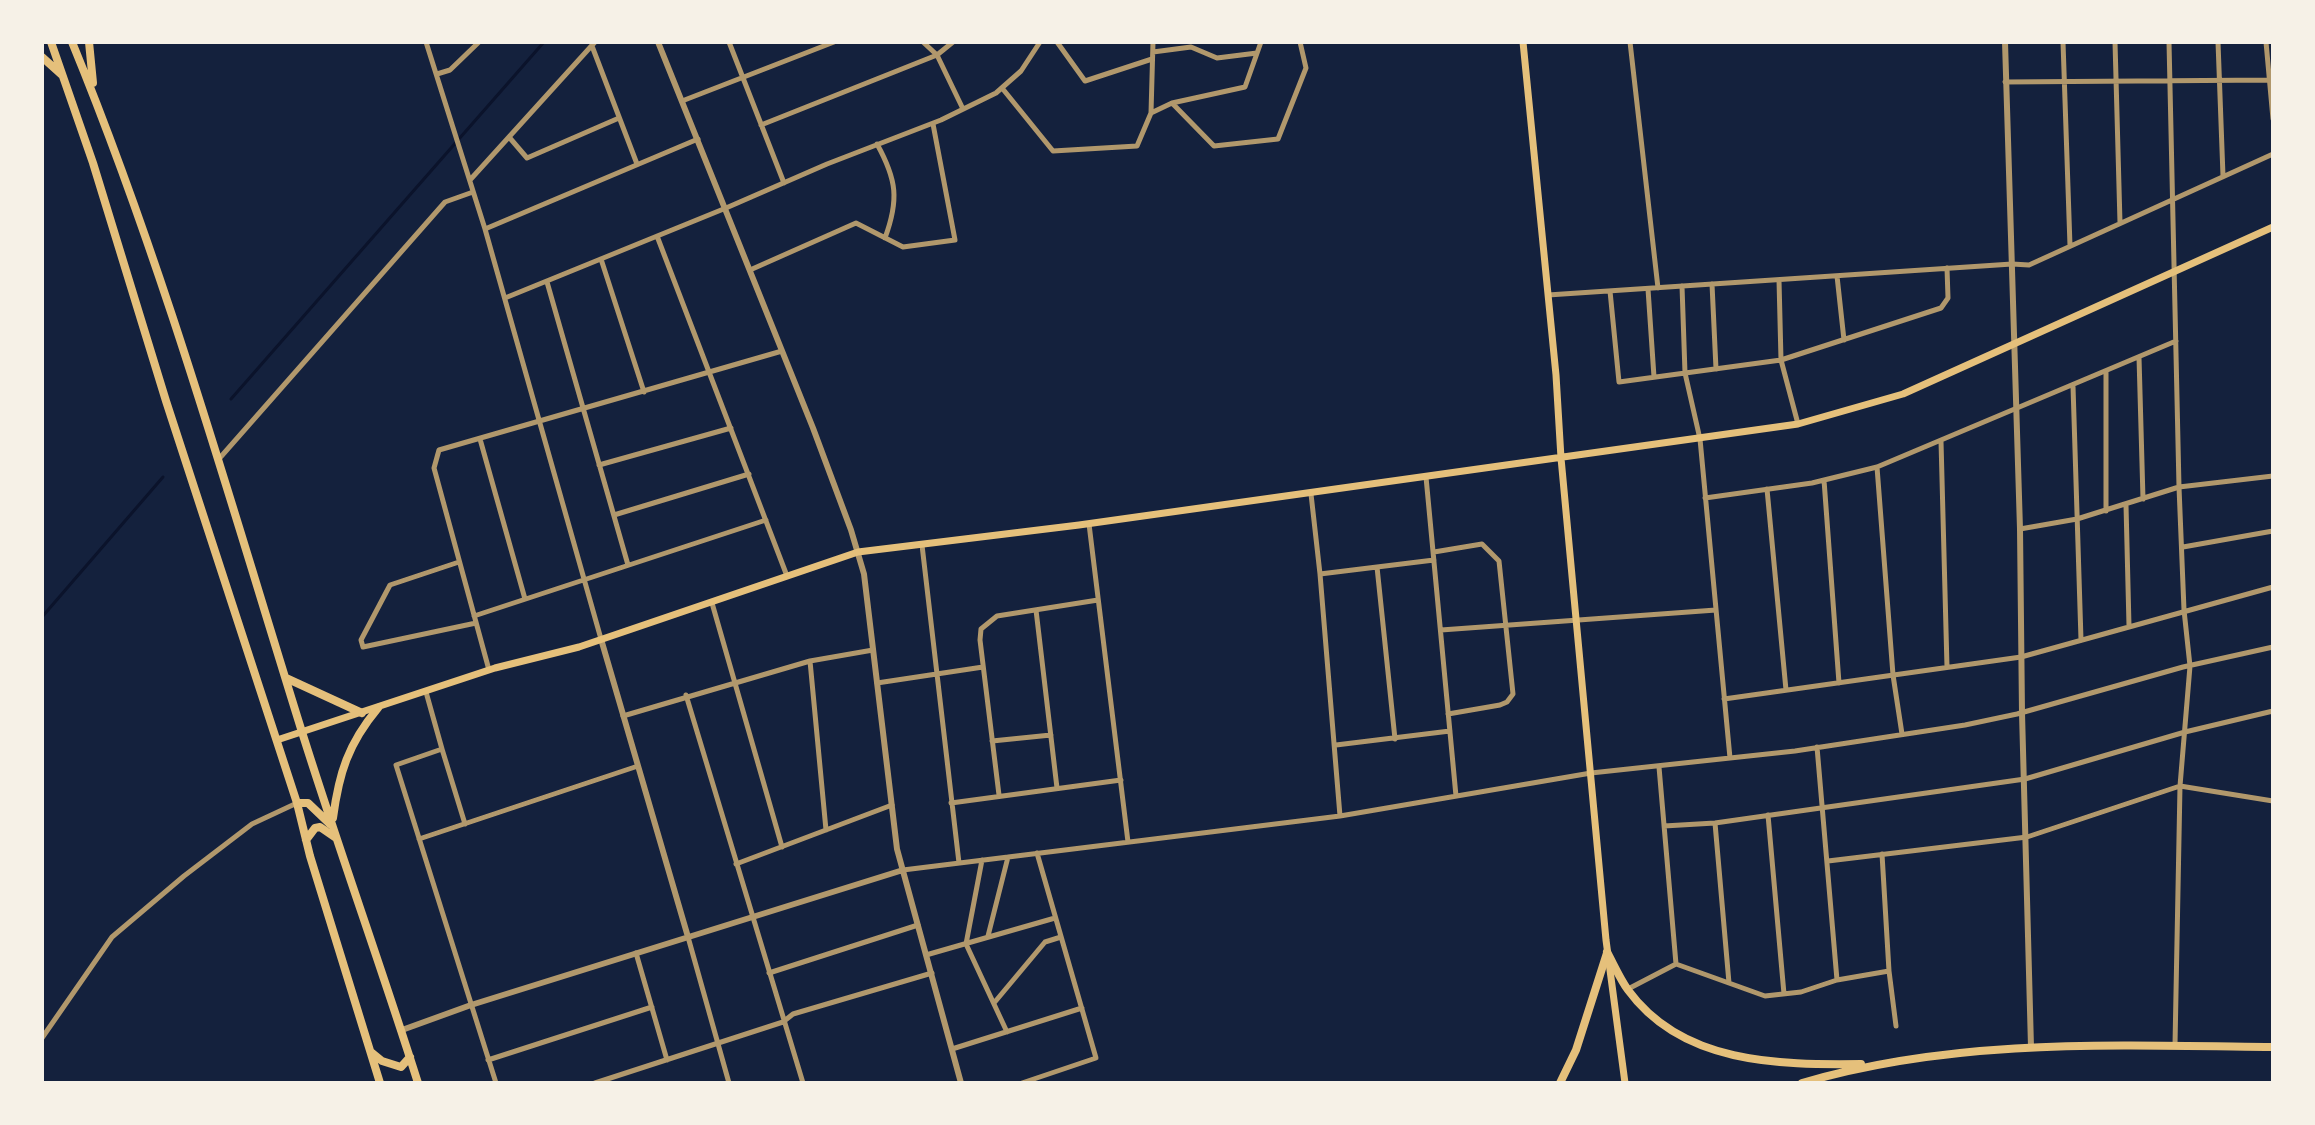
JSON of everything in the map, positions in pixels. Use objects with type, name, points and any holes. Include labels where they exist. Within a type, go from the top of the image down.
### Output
[{"type":"main road","points":[[51,42],[297,803],[380,1083]]},
{"type":"main road","points":[[72,42],[118,159],[418,1083]]},
{"type":"main road","points":[[89,42],[94,96]]},
{"type":"main road","points":[[1523,42],[1607,952],[1625,1083]]},
{"type":"main road","points":[[42,57],[63,77]]},
{"type":"main road","points":[[277,740],[489,670],[601,639],[858,552],[1311,494],[1798,424],[1903,394],[2273,227]]},
{"type":"main road","points":[[286,678],[362,713]]},
{"type":"main road","points":[[333,825],[339,776],[361,728],[378,708]]},
{"type":"main road","points":[[297,803],[308,803],[333,825]]},
{"type":"main road","points":[[306,840],[315,828],[320,827],[337,838]]},
{"type":"main road","points":[[1607,952],[1627,990],[1649,1015],[1677,1036],[1706,1048],[1748,1059],[1812,1065],[1874,1064],[2031,1047],[2273,1047]]},
{"type":"main road","points":[[1560,1083],[1576,1050],[1607,952]]},
{"type":"main road","points":[[371,1051],[394,1067],[401,1067],[410,1057]]},
{"type":"main road","points":[[1803,1083],[1874,1064]]},
{"type":"street","points":[[426,42],[485,229],[729,1083]]},
{"type":"street","points":[[437,74],[450,70],[479,42]]},
{"type":"street","points":[[658,42],[726,208],[858,552],[864,574],[897,849],[961,1083]]},
{"type":"street","points":[[729,42],[784,183]]},
{"type":"street","points":[[682,101],[834,42]]},
{"type":"street","points":[[923,42],[937,55],[963,109]]},
{"type":"street","points":[[761,125],[937,55],[953,42]]},
{"type":"street","points":[[505,298],[877,144],[933,124],[1002,88],[1021,71],[1040,42]]},
{"type":"street","points":[[1057,42],[1085,81],[1152,56],[1191,47],[1217,58],[1257,53]]},
{"type":"street","points":[[1002,88],[1053,151],[1137,146],[1151,113],[1153,42]]},
{"type":"street","points":[[1151,113],[1172,103],[1245,87],[1261,42]]},
{"type":"street","points":[[1172,103],[1214,146],[1278,139],[1306,68],[1300,42]]},
{"type":"street","points":[[1630,42],[1658,288]]},
{"type":"street","points":[[2005,42],[2020,529],[2031,1047]]},
{"type":"street","points":[[2063,42],[2070,246]]},
{"type":"street","points":[[2115,42],[2120,223]]},
{"type":"street","points":[[2169,42],[2179,487],[2184,610],[2190,666],[2180,786],[2175,1046]]},
{"type":"street","points":[[2218,42],[2223,176]]},
{"type":"street","points":[[2266,42],[2273,119]]},
{"type":"street","points":[[469,178],[594,44],[637,164]]},
{"type":"street","points":[[2005,82],[2270,80]]},
{"type":"street","points":[[509,137],[527,158],[619,118]]},
{"type":"street","points":[[750,270],[856,223],[903,247],[955,240],[933,124]]},
{"type":"street","points":[[485,229],[698,138]]},
{"type":"street","points":[[877,144],[894,186],[895,204],[885,238]]},
{"type":"street","points":[[1548,295],[2029,265],[2273,154]]},
{"type":"street","points":[[217,461],[445,202],[473,192]]},
{"type":"street","points":[[657,236],[788,577]]},
{"type":"street","points":[[601,259],[644,392]]},
{"type":"street","points":[[1610,291],[1619,382],[1781,360],[1941,308],[1948,298],[1947,268]]},
{"type":"street","points":[[1837,276],[1844,340]]},
{"type":"street","points":[[1779,280],[1781,360],[1798,424]]},
{"type":"street","points":[[547,281],[628,565]]},
{"type":"street","points":[[1712,284],[1716,369]]},
{"type":"street","points":[[1682,286],[1685,373],[1700,439],[1730,758]]},
{"type":"street","points":[[1648,289],[1654,377]]},
{"type":"street","points":[[1705,498],[1823,480],[1877,467],[2176,341]]},
{"type":"street","points":[[489,670],[434,468],[439,450],[782,351]]},
{"type":"street","points":[[2139,357],[2143,499]]},
{"type":"street","points":[[2106,371],[2106,511]]},
{"type":"street","points":[[2073,386],[2081,640]]},
{"type":"street","points":[[599,465],[731,428]]},
{"type":"street","points":[[480,439],[525,599]]},
{"type":"street","points":[[1941,440],[1947,667]]},
{"type":"street","points":[[1877,467],[1893,675],[1902,734]]},
{"type":"street","points":[[614,515],[749,474]]},
{"type":"street","points":[[2020,529],[2077,519],[2179,487],[2273,476]]},
{"type":"street","points":[[1426,477],[1456,796]]},
{"type":"street","points":[[1823,480],[1839,683]]},
{"type":"street","points":[[1767,489],[1786,690]]},
{"type":"street","points":[[1311,494],[1340,816]]},
{"type":"street","points":[[2126,505],[2129,626]]},
{"type":"street","points":[[474,616],[766,520]]},
{"type":"street","points":[[1089,524],[1128,842]]},
{"type":"street","points":[[2183,547],[2273,531]]},
{"type":"street","points":[[1434,552],[1482,544],[1491,551],[1499,561],[1507,624],[1513,694],[1500,705],[1448,714]]},
{"type":"street","points":[[922,545],[959,863]]},
{"type":"street","points":[[1320,574],[1434,560]]},
{"type":"street","points":[[459,562],[390,585],[361,640],[363,647],[476,623]]},
{"type":"street","points":[[1377,567],[1395,739]]},
{"type":"street","points":[[1724,699],[2021,657],[2273,587]]},
{"type":"street","points":[[999,795],[981,629],[997,616],[1099,600]]},
{"type":"street","points":[[712,603],[782,847]]},
{"type":"street","points":[[1036,610],[1057,788]]},
{"type":"street","points":[[1441,630],[1716,610]]},
{"type":"street","points":[[402,1030],[471,1005],[903,870],[1340,816],[1591,773],[1659,767],[1902,734],[2022,713],[2190,666],[2273,647]]},
{"type":"street","points":[[623,716],[810,661],[873,650]]},
{"type":"street","points":[[810,661],[826,830]]},
{"type":"street","points":[[877,683],[983,667]]},
{"type":"street","points":[[426,692],[465,824]]},
{"type":"street","points":[[686,695],[803,1083]]},
{"type":"street","points":[[1664,826],[1715,823],[2025,779],[2185,732],[2273,711]]},
{"type":"street","points":[[1336,745],[1450,731]]},
{"type":"street","points":[[992,741],[1051,735]]},
{"type":"street","points":[[1817,747],[1837,980]]},
{"type":"street","points":[[442,749],[396,765],[496,1083]]},
{"type":"street","points":[[419,839],[638,766]]},
{"type":"street","points":[[1659,767],[1676,964]]},
{"type":"street","points":[[951,803],[1121,780]]},
{"type":"street","points":[[1828,861],[2027,837],[2180,786],[2273,801]]},
{"type":"street","points":[[42,1038],[112,937],[252,824],[297,803]]},
{"type":"street","points":[[736,864],[892,805]]},
{"type":"street","points":[[1768,815],[1784,994]]},
{"type":"street","points":[[1715,823],[1729,983]]},
{"type":"street","points":[[1022,1083],[1096,1058],[1037,853]]},
{"type":"street","points":[[1882,854],[1889,971],[1896,1026]]},
{"type":"street","points":[[987,937],[1008,857]]},
{"type":"street","points":[[982,860],[966,944],[1007,1032]]},
{"type":"street","points":[[926,955],[1055,918]]},
{"type":"street","points":[[769,973],[918,925]]},
{"type":"street","points":[[994,1003],[1045,942],[1061,937]]},
{"type":"street","points":[[636,953],[667,1060]]},
{"type":"street","points":[[1627,990],[1676,964],[1765,996],[1801,992],[1837,980],[1889,971]]},
{"type":"street","points":[[595,1083],[783,1022],[793,1014],[932,973]]},
{"type":"street","points":[[488,1060],[652,1007]]},
{"type":"street","points":[[952,1049],[1082,1008]]},
{"type":"waterway","points":[[231,399],[544,42]]},
{"type":"waterway","points":[[42,617],[163,477]]}]
